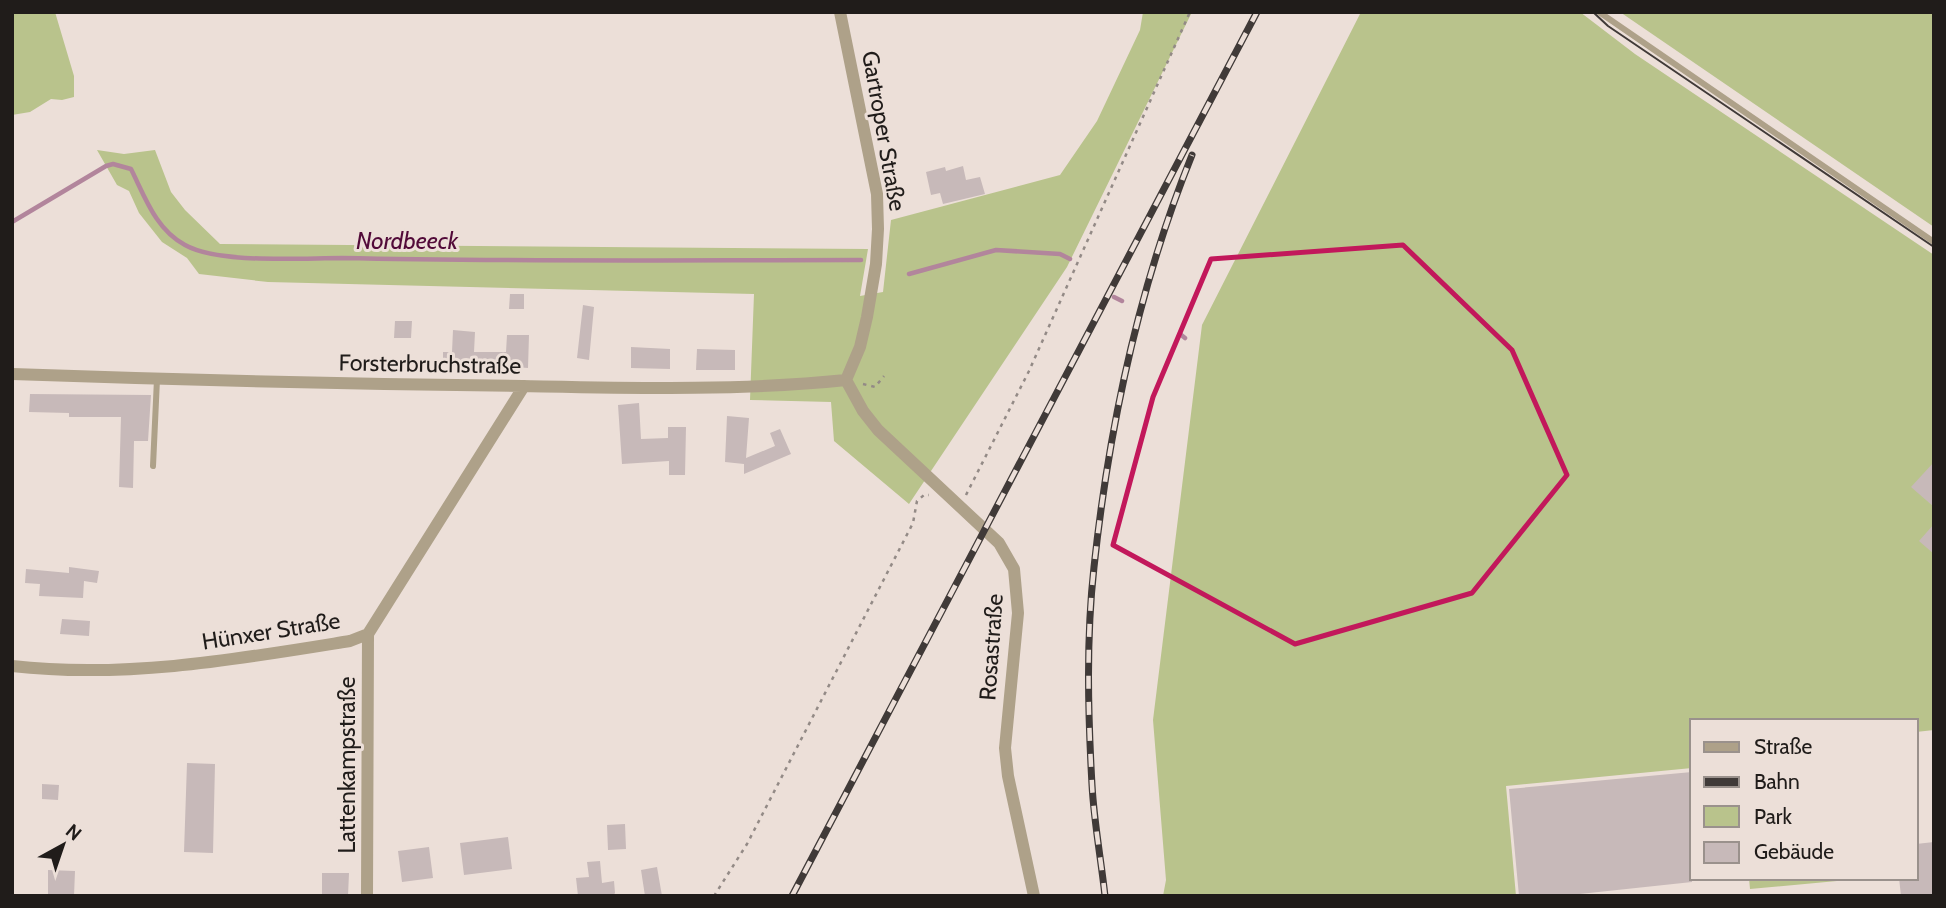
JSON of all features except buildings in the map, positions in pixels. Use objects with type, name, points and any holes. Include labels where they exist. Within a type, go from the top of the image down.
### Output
[{"type":"street","name":"Gartroper Straße","points":[[841,12],[877,194],[878,229],[876,264],[865,327],[846,380]]},
{"type":"street","name":"Forsterbruchstraße","points":[[12,374],[524,386],[776,386],[846,380]]},
{"type":"street","name":"Rosastraße","points":[[846,380],[863,411],[878,430],[999,543],[1014,569],[1018,613],[1004,748],[1034,896]]},
{"type":"street","name":"Hünxer Straße","points":[[12,666],[74,671],[201,664],[351,640],[368,634],[524,386]]},
{"type":"street","name":"Lattenkampstraße","points":[[367,896],[368,634]]},
{"type":"lane","points":[[1599,12],[1934,242]]},
{"type":"lane","points":[[153,466],[157,379]]},
{"type":"path","points":[[960,506],[1029,371],[1190,12]]},
{"type":"path","points":[[846,380],[875,387],[884,376]]},
{"type":"path","points":[[714,896],[747,844],[913,523],[917,501],[924,495],[937,499]]},
{"type":"highlighted area","points":[[1403,245],[1512,350],[1567,475],[1472,593],[1295,644],[1113,545],[1153,397],[1211,259]]},
{"type":"green space","points":[[12,12],[55,12],[74,76],[74,97],[51,99],[30,112],[12,115]]},
{"type":"green space","points":[[1143,12],[1192,12],[1067,267],[909,504],[834,441],[831,402],[750,400],[754,294],[268,282],[199,274],[187,258],[162,242],[139,213],[129,191],[117,185],[97,150],[124,154],[155,150],[171,192],[185,210],[220,244],[868,249],[860,296],[883,292],[891,220],[1060,175],[1097,121],[1140,30]]},
{"type":"green space","points":[[1361,12],[1580,12],[1635,54],[1934,255],[1934,730],[1918,732],[1918,719],[1690,719],[1690,768],[1506,786],[1516,896],[1163,896],[1166,880],[1153,720],[1202,325]]},
{"type":"green space","points":[[1620,12],[1934,12],[1934,227]]},
{"type":"green space","points":[[1749,880],[1838,880],[1837,881],[1750,889]]},
{"type":"waterway","name":"Nordbeeck","points":[[12,222],[113,164],[131,169],[152,212],[175,239],[200,251],[218,255],[283,259],[861,260]]},
{"type":"waterway","name":"Nordbeeck","points":[[909,274],[996,250],[1060,254],[1070,259]]},
{"type":"waterway","name":"Nordbeeck","points":[[1114,297],[1122,301]]},
{"type":"waterway","name":"Nordbeeck","points":[[1180,334],[1185,338]]},
{"type":"tram line","points":[[1593,12],[1608,26],[1934,247]]},
{"type":"railway","points":[[792,896],[1257,12]]},
{"type":"railway","points":[[1105,896],[1093,799],[1088,676],[1091,594],[1100,514],[1118,410],[1142,306],[1156,255],[1192,155]]}]
